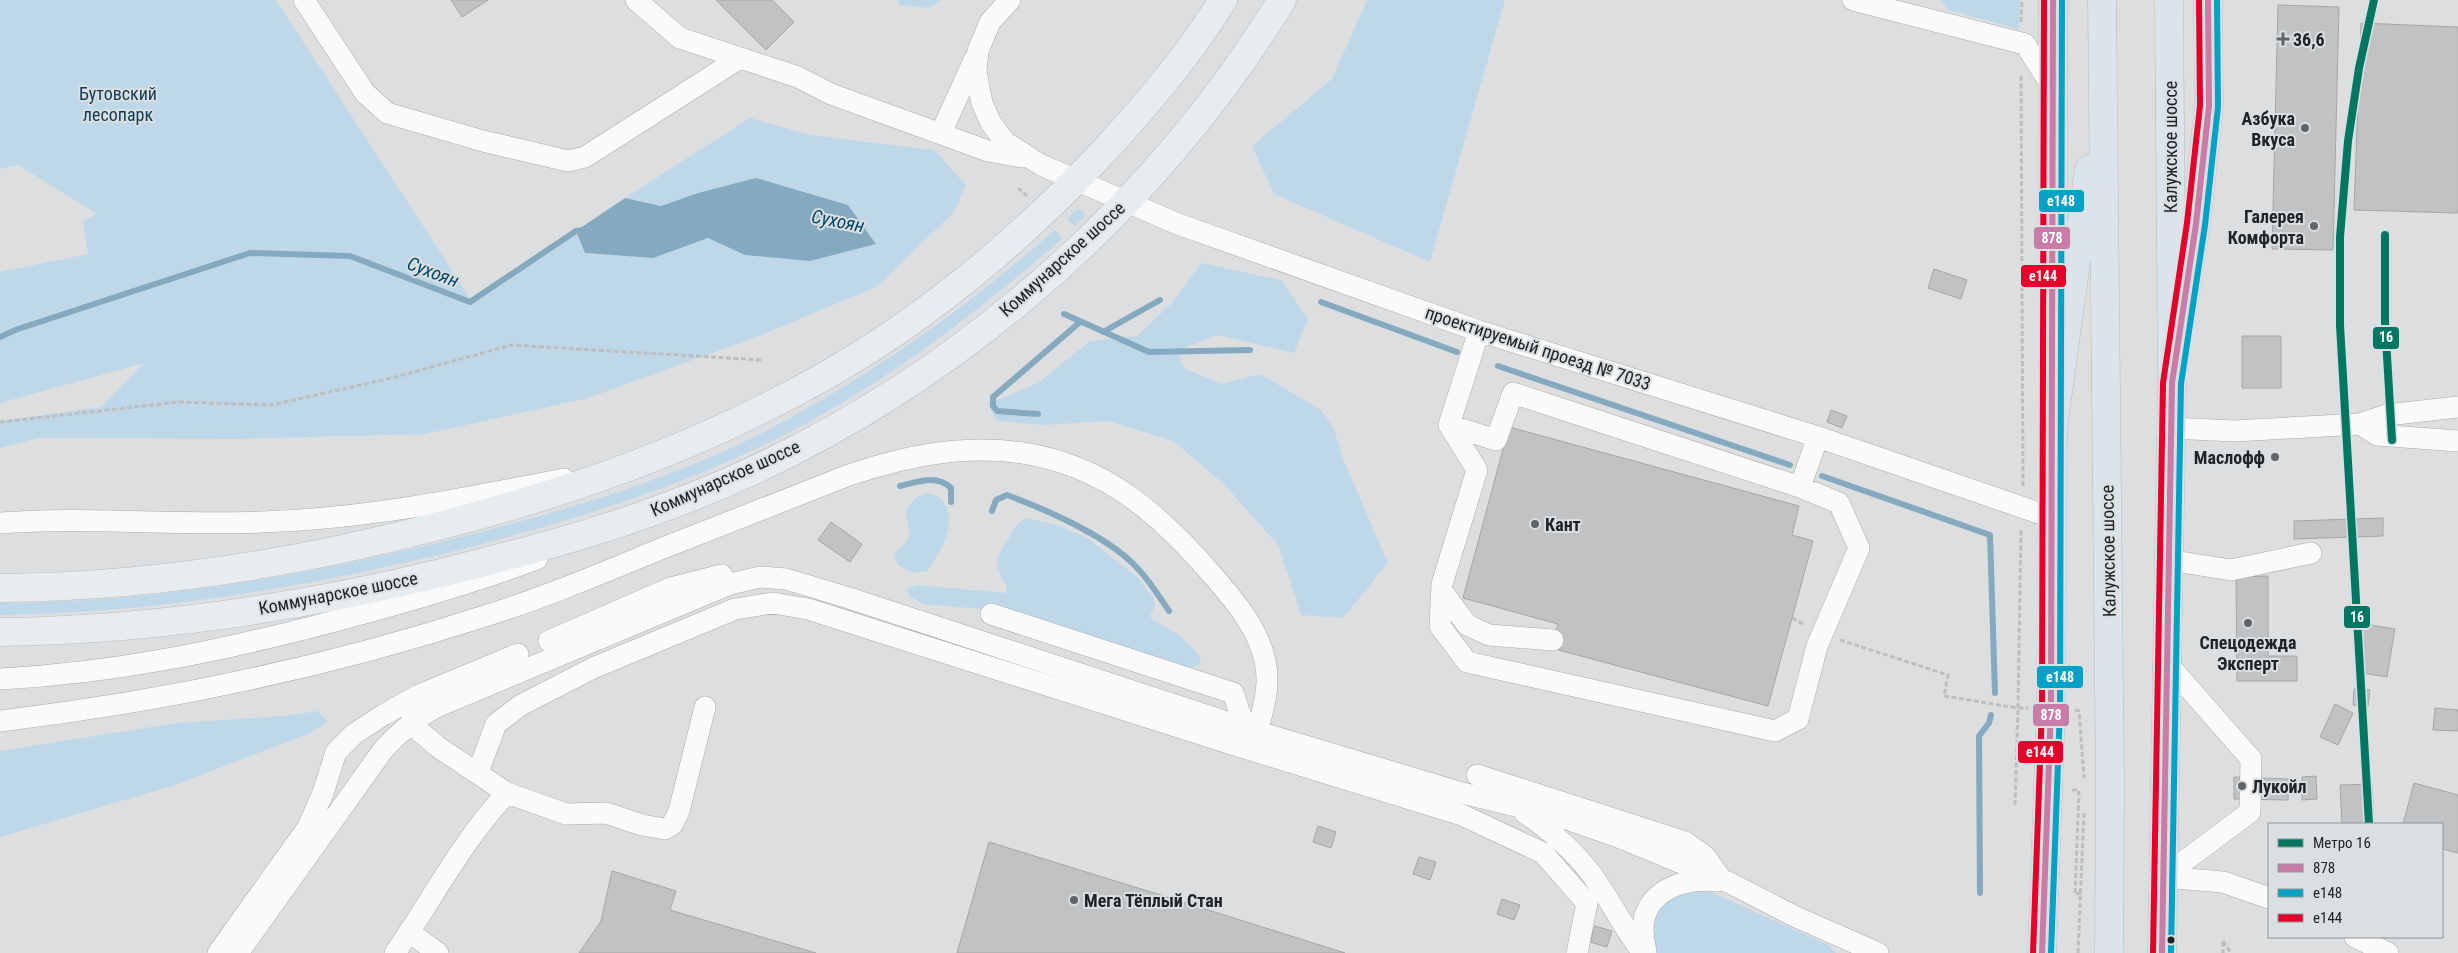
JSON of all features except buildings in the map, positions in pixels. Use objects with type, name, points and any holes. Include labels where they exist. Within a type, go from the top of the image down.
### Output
[{"type":"highway","name":"Калужское шоссе","points":[[2102,0],[2101,81],[2110,777],[2109,953]]},
{"type":"highway","name":"Калужское шоссе","points":[[2162,953],[2172,383],[2169,0]]},
{"type":"highway","points":[[2042,953],[2051,708],[2053,428],[2101,81]]},
{"type":"main road","points":[[0,588],[144,581],[284,561],[382,541],[515,506],[637,464],[693,442],[758,412],[831,372],[898,329],[983,266],[1075,181],[1146,107],[1223,0]]},
{"type":"main road","name":"Коммунарское шоссе","points":[[0,632],[152,625],[295,604],[394,584],[523,552],[668,506],[778,458],[851,418],[930,369],[1013,306],[1083,244],[1126,202],[1181,140],[1252,50],[1282,0]]},
{"type":"main road","points":[[2053,0],[2053,428]]},
{"type":"main road","points":[[2172,383],[2196,224],[2209,106],[2208,0]]},
{"type":"street","points":[[304,0],[365,93],[387,113],[483,141],[568,160],[585,156],[740,58]]},
{"type":"street","points":[[636,0],[680,38],[798,78],[831,94],[988,151],[1030,159]]},
{"type":"street","points":[[941,133],[990,22],[1010,0]]},
{"type":"street","points":[[1853,0],[2025,44],[2054,88]]},
{"type":"street","points":[[978,51],[976,72],[982,103],[991,123],[1006,142],[1030,159]]},
{"type":"street","name":"проектируемый проезд № 7033","points":[[1030,159],[1075,181],[1178,224],[1478,331],[1818,436],[2053,518]]},
{"type":"street","points":[[1449,425],[1496,440],[1513,393],[1800,487],[1838,503],[1860,548],[1817,646],[1798,719],[1775,731],[1467,662],[1440,626],[1442,591],[1477,470],[1449,425],[1478,331]]},
{"type":"street","points":[[2171,428],[2234,431],[2360,424],[2387,415],[2458,407]]},
{"type":"street","points":[[2360,424],[2377,435],[2457,446]]},
{"type":"street","points":[[1800,487],[1818,436]]},
{"type":"street","points":[[0,721],[98,708],[206,689],[274,675],[376,649],[481,618],[550,594],[849,475],[890,461],[927,454],[981,450],[1024,453],[1077,468],[1123,492],[1168,526],[1229,594],[1250,625],[1260,644],[1267,673],[1265,703],[1253,724]]},
{"type":"street","points":[[0,523],[33,521],[206,524],[296,521],[366,515],[468,498],[637,464]]},
{"type":"street","points":[[0,679],[95,672],[204,653],[371,612],[499,573],[668,506]]},
{"type":"street","points":[[2168,560],[2231,570],[2311,554]]},
{"type":"street","points":[[549,641],[672,588],[717,575],[786,580],[1253,724],[1517,808],[1558,816],[1616,836],[1725,881],[1848,946],[1878,953]]},
{"type":"street","points":[[238,953],[383,750],[410,723],[436,707],[701,595],[760,577]]},
{"type":"street","points":[[773,603],[786,580]]},
{"type":"street","points":[[1442,591],[1467,625],[1488,635],[1553,640]]},
{"type":"street","points":[[478,772],[496,724],[521,705],[594,668],[735,609],[773,603],[808,608],[1238,746],[1462,814],[1543,853],[1586,904],[1577,953]]},
{"type":"street","points":[[991,614],[1233,693],[1253,724]]},
{"type":"street","points":[[218,953],[308,827],[323,793],[336,752],[354,734],[417,696],[518,654]]},
{"type":"street","points":[[2163,878],[2250,812],[2251,759],[2166,662]]},
{"type":"street","points":[[410,723],[438,747],[478,772],[507,794],[566,814],[606,813],[642,825],[665,829],[672,825],[680,812],[705,707]]},
{"type":"street","points":[[323,793],[344,762]]},
{"type":"street","points":[[1477,775],[1685,842],[1705,856],[1725,881]]},
{"type":"street","points":[[395,953],[437,886],[490,812],[507,794]]},
{"type":"street","points":[[1517,808],[1546,827],[1568,847],[1599,884],[1626,931],[1644,953]]},
{"type":"street","points":[[2163,878],[2224,882],[2268,898]]},
{"type":"street","points":[[1644,953],[1643,929],[1645,917],[1651,903],[1665,890],[1682,882],[1703,880],[1725,881]]},
{"type":"street","points":[[409,932],[438,953]]},
{"type":"street","points":[[2357,938],[2388,953]]},
{"type":"path","points":[[1823,635],[1948,675],[1944,696],[2018,708],[2022,508],[2020,43],[2022,0]]},
{"type":"path","points":[[0,422],[179,402],[271,405],[392,378],[511,345],[762,360]]},
{"type":"path","points":[[2071,799],[2072,789],[2079,790],[2074,894],[2081,893]]},
{"type":"path","points":[[2078,953],[2080,901]]},
{"type":"path","points":[[2224,953],[2223,941],[2231,953]]},
{"type":"green space","name":"Бутовский лесопарк","points":[[0,0],[276,0],[470,298],[576,231],[585,253],[653,258],[708,237],[745,255],[876,244],[848,205],[698,193],[661,206],[625,198],[750,118],[810,135],[934,150],[966,185],[954,212],[876,287],[759,336],[588,398],[425,434],[238,439],[38,438],[0,448],[0,421],[101,407],[144,363],[0,403],[0,272],[88,254],[83,221],[97,214],[18,165],[0,169]]},
{"type":"green space","points":[[897,0],[941,0],[930,8],[899,5]]},
{"type":"green space","points":[[1367,0],[1505,0],[1430,262],[1274,194],[1252,146],[1332,79]]},
{"type":"green space","points":[[1940,0],[2020,0],[2019,29],[1949,10]]},
{"type":"green space","points":[[1080,209],[1084,212],[1084,217],[1075,226],[1067,220],[1075,210]]},
{"type":"green space","points":[[1055,230],[1063,238],[958,324],[874,383],[800,427],[706,471],[657,490],[508,537],[402,563],[288,586],[231,596],[116,609],[0,615],[0,603],[118,598],[235,584],[293,574],[465,536],[620,492],[732,448],[845,387],[918,339],[953,313]]},
{"type":"green space","points":[[1201,263],[1281,280],[1308,319],[1294,353],[1218,335],[1177,351],[1184,368],[1221,384],[1260,374],[1321,410],[1334,429],[1343,459],[1388,563],[1343,618],[1301,615],[1278,545],[1225,485],[1173,441],[1109,421],[1043,425],[998,421],[987,404],[1038,383],[1090,341],[1137,336],[1172,303]]},
{"type":"green space","points":[[927,493],[940,498],[947,507],[949,525],[942,546],[927,571],[914,573],[898,565],[894,554],[905,544],[910,534],[905,512],[915,498]]},
{"type":"green space","points":[[1026,518],[1058,525],[1089,539],[1138,578],[1153,597],[1155,606],[1150,616],[1152,619],[1178,635],[1191,646],[1201,659],[1198,666],[1191,667],[1150,658],[1006,611],[923,604],[909,596],[907,589],[917,585],[1006,593],[1007,587],[997,567],[998,557],[1016,526]]},
{"type":"green space","points":[[318,711],[328,722],[310,733],[175,785],[0,837],[0,751],[177,723],[283,716]]},
{"type":"green space","points":[[1697,889],[1711,892],[1828,945],[1836,953],[1656,953],[1651,938],[1652,925],[1665,899]]},
{"type":"water","points":[[756,178],[848,205],[876,244],[810,261],[745,255],[708,238],[653,258],[585,253],[576,231],[625,198],[661,206],[698,193]]},
{"type":"waterway","name":"Сухоян","points":[[0,337],[18,329],[250,253],[350,256],[470,302],[576,231],[583,230]]},
{"type":"waterway","points":[[1103,332],[1160,300]]},
{"type":"waterway","points":[[1321,302],[1457,352]]},
{"type":"waterway","points":[[1064,314],[1149,352],[1250,350]]},
{"type":"waterway","points":[[1038,414],[997,411],[993,406],[993,397],[1080,322]]},
{"type":"waterway","points":[[1498,366],[1790,465]]},
{"type":"waterway","points":[[1822,476],[1990,535],[1995,693]]},
{"type":"waterway","points":[[900,486],[927,480],[939,481],[951,488],[951,502]]},
{"type":"waterway","points":[[992,511],[996,500],[1007,495],[1059,517],[1096,536],[1113,547],[1140,571],[1169,611]]},
{"type":"waterway","points":[[1980,893],[1979,736],[1989,723],[1991,715]]},
{"type":"metro line","name":"16","points":[[2369,823],[2340,325],[2340,237],[2348,141],[2359,68],[2374,0]]},
{"type":"metro line","name":"16","points":[[2385,235],[2385,322],[2392,440]]},
{"type":"transit line","name":"е144","points":[[2033,953],[2042,708],[2044,0]]},
{"type":"transit line","name":"878","points":[[2042,953],[2051,708],[2053,0]]},
{"type":"transit line","name":"е148","points":[[2051,953],[2060,708],[2062,0]]},
{"type":"transit line","name":"е144","points":[[2153,953],[2163,383],[2187,223],[2200,106],[2199,0]]},
{"type":"transit line","name":"878","points":[[2162,953],[2172,383],[2196,224],[2209,106],[2208,0]]},
{"type":"transit line","name":"е148","points":[[2171,953],[2181,384],[2205,225],[2218,107],[2217,0]]},
{"type":"place","name":"36,6","points":[[2283,39]]},
{"type":"place","name":"Азбука Вкуса","points":[[2305,128]]},
{"type":"place","name":"Галерея Комфорта","points":[[2314,226]]},
{"type":"place","name":"Маслофф","points":[[2275,457]]},
{"type":"place","name":"Кант","points":[[1535,524]]},
{"type":"place","name":"Спецодежда Эксперт","points":[[2248,623]]},
{"type":"place","name":"Лукойл","points":[[2242,786]]},
{"type":"place","name":"Мега Тёплый Cтан","points":[[1074,900]]}]
